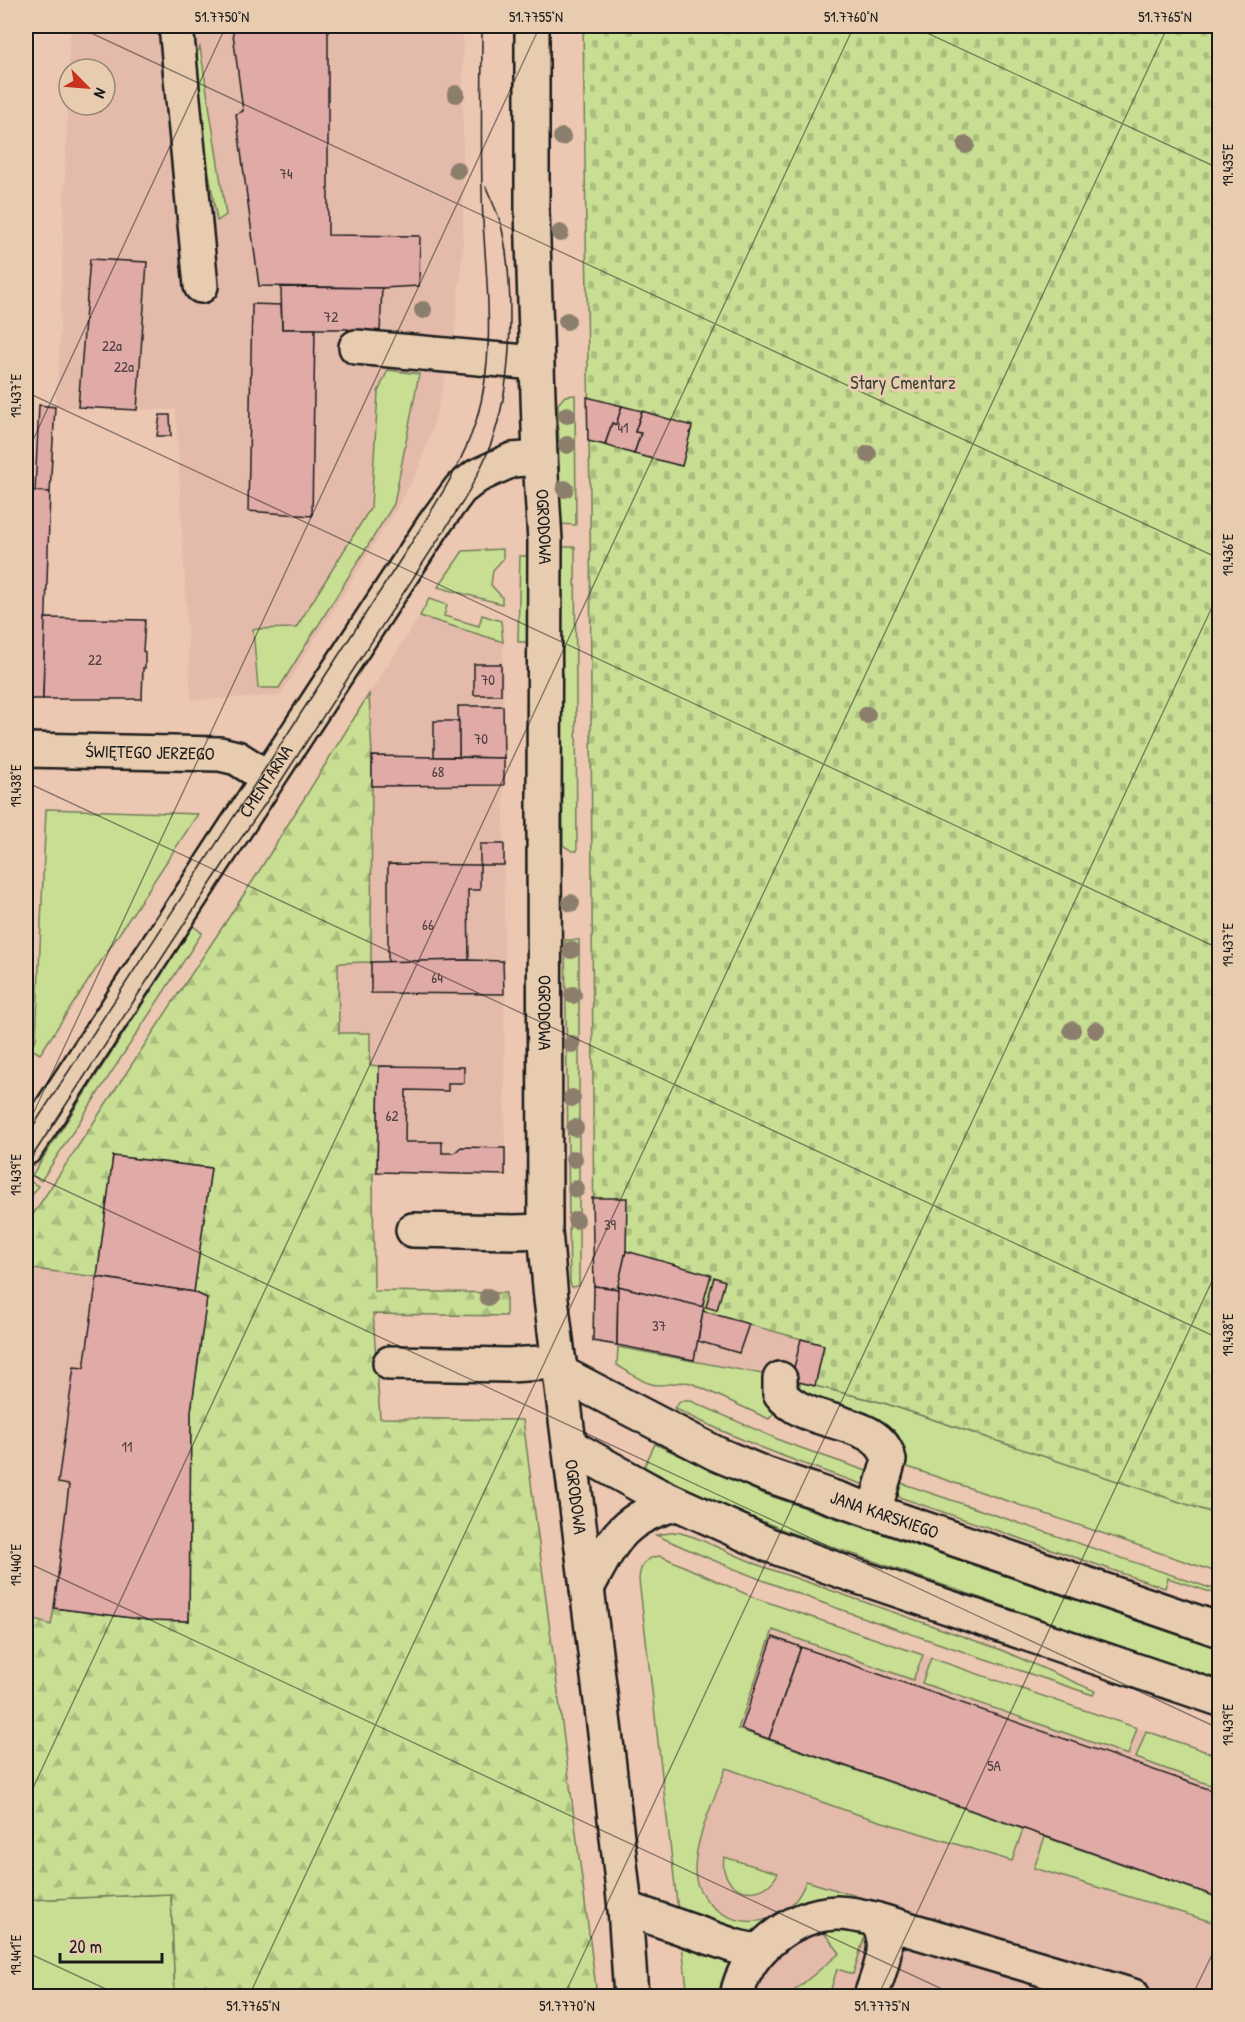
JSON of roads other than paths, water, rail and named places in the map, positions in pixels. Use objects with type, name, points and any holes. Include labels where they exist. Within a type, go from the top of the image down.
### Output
[{"type":"main road","points":[[176,26],[201,286]]},
{"type":"main road","name":"OGRODOWA","points":[[532,26],[532,210],[536,363],[545,541],[545,1231],[548,1278],[625,1908],[631,1996]]},
{"type":"main road","points":[[356,347],[536,363]]},
{"type":"main road","name":"CMENTARNA","points":[[26,1148],[460,489],[477,476],[512,460],[540,458]]},
{"type":"main road","name":"ŚWIĘTEGO JERZEGO","points":[[26,750],[220,754],[237,758],[268,778]]},
{"type":"main road","points":[[413,1230],[545,1231]]},
{"type":"main road","points":[[390,1363],[560,1368]]},
{"type":"main road","name":"JANA KARSKIEGO","points":[[560,1368],[717,1454],[765,1474],[1220,1629]]},
{"type":"main road","points":[[780,1378],[780,1393],[797,1409],[861,1431],[875,1437],[882,1444],[889,1460],[874,1512]]},
{"type":"main road","points":[[570,1446],[675,1504],[769,1545],[1220,1699]]},
{"type":"main road","points":[[587,1588],[612,1542],[626,1526],[655,1509],[675,1504]]},
{"type":"main road","points":[[625,1908],[737,1947],[760,1949]]},
{"type":"main road","points":[[737,1996],[748,1966],[760,1949],[779,1933],[798,1923],[836,1913],[874,1919],[1081,1990],[1133,1996]]},
{"type":"main road","points":[[872,1996],[885,1946],[881,1926],[874,1919]]},
{"type":"tram line","points":[[26,1137],[412,542],[448,483],[470,437],[482,396],[488,347],[482,173],[482,26]]},
{"type":"tram line","points":[[26,1166],[464,500],[483,463],[494,435],[502,403],[510,325],[505,247],[500,220],[486,187]]},
{"type":"park label","name":"Stary Cmentarz","points":[[903,383]]}]
